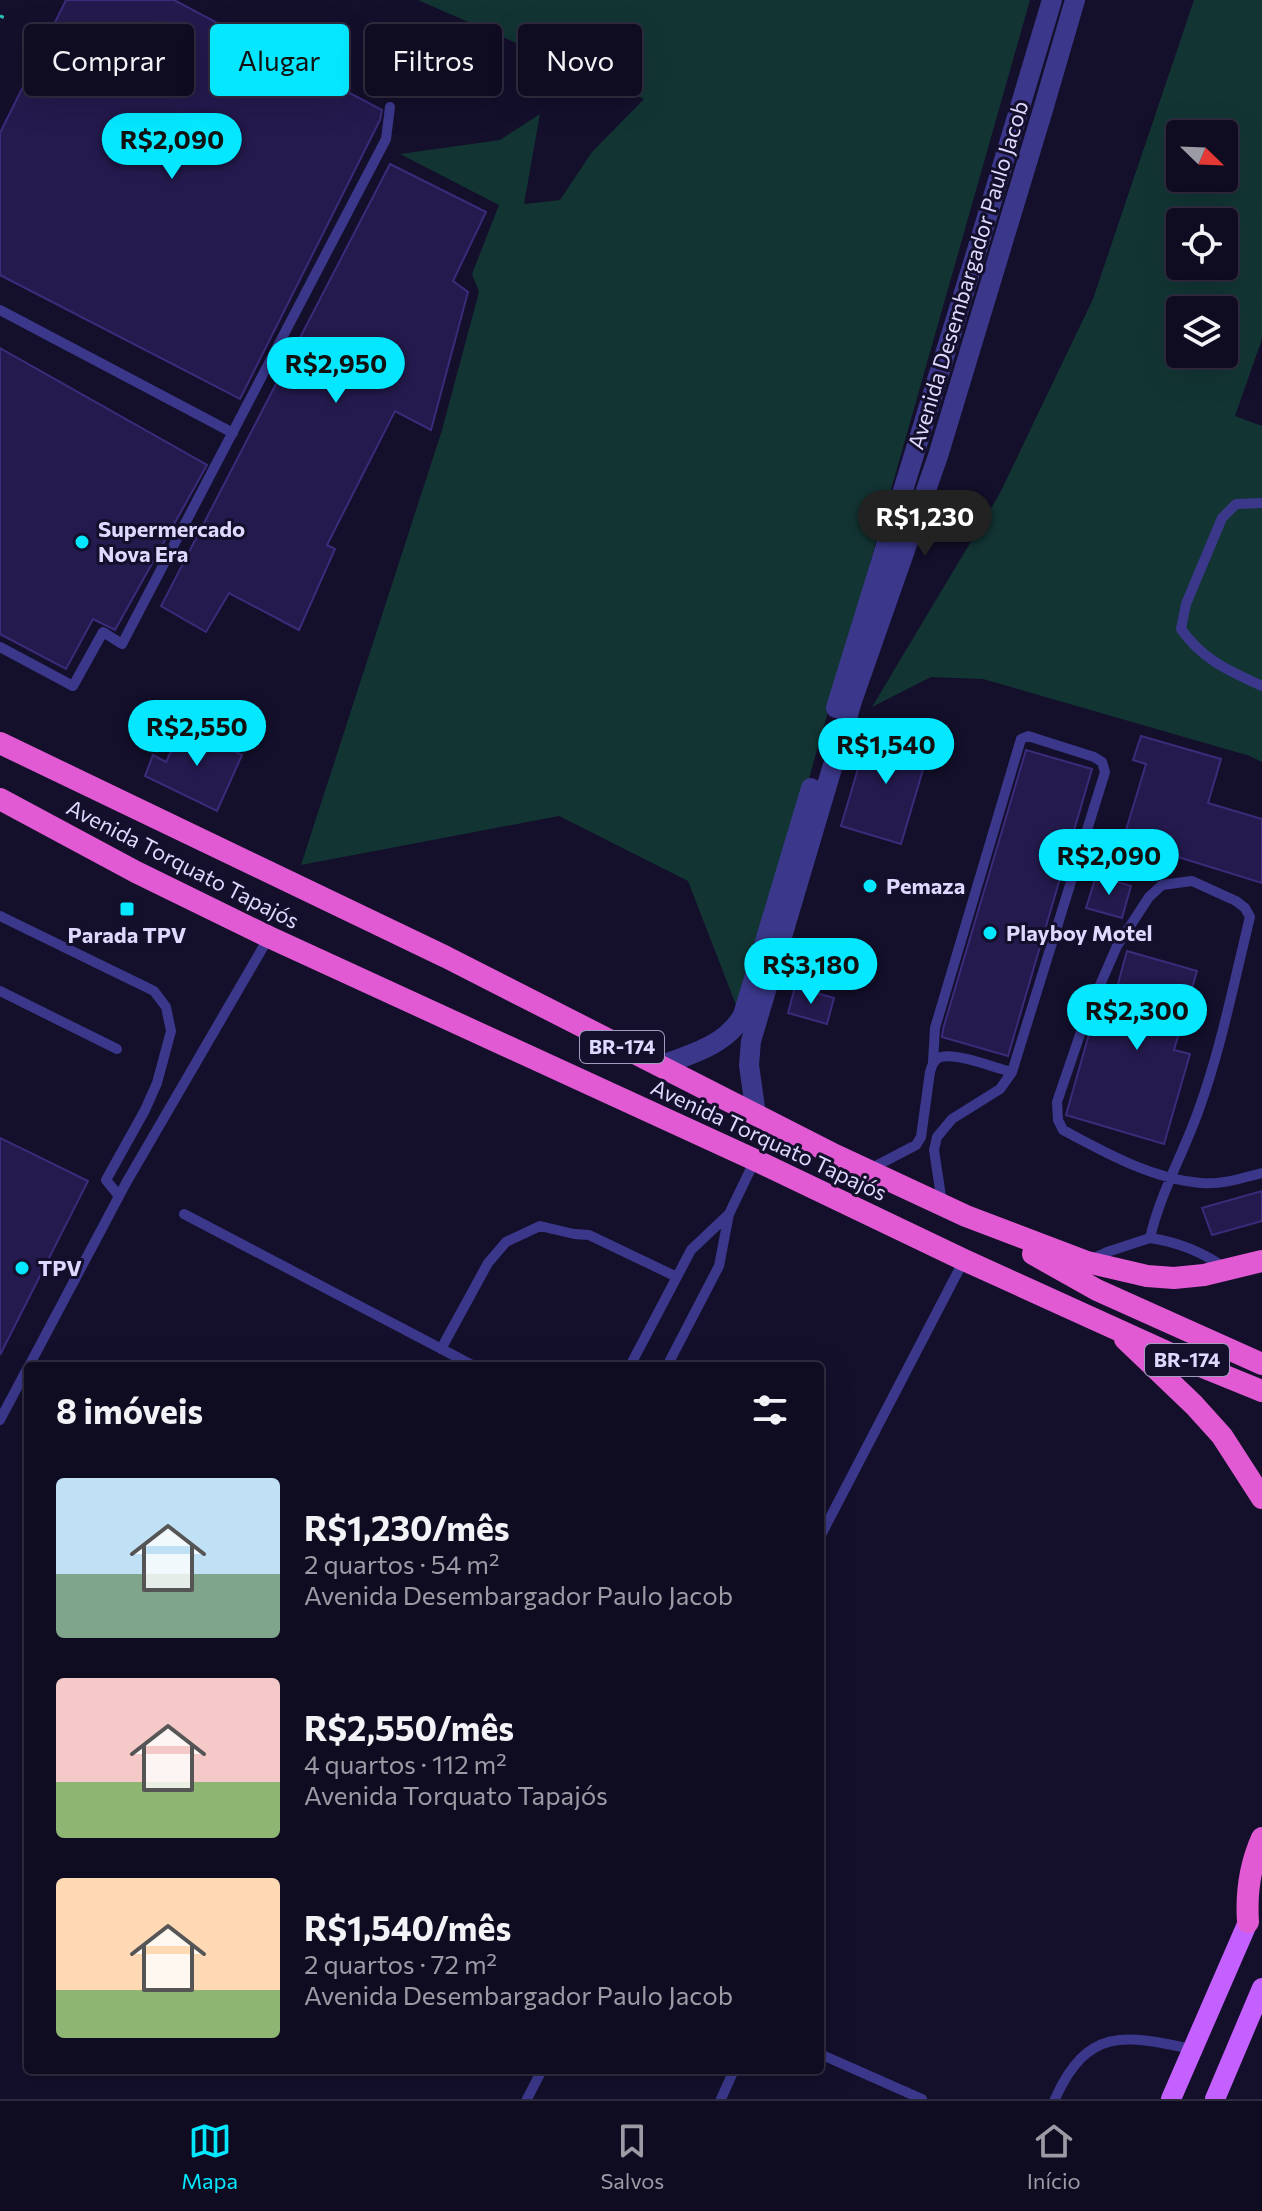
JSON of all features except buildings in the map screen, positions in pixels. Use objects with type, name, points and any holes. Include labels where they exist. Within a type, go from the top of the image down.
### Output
[{"type":"highway","name":"Avenida Torquato Tapajós","points":[[0,743],[446,957],[756,1115],[966,1216],[1087,1262],[1131,1274],[1174,1278],[1204,1275],[1262,1261]]},
{"type":"highway","name":"Avenida Torquato Tapajós","points":[[0,799],[136,872],[269,937],[755,1160],[964,1260],[1171,1354],[1262,1391]]},
{"type":"highway","points":[[966,1216],[1097,1290],[1262,1364]]},
{"type":"highway","points":[[1113,1327],[1222,1436],[1262,1498]]},
{"type":"highway","points":[[1248,1922],[1248,1885],[1262,1838]]},
{"type":"highway","points":[[1248,1922],[1262,1887]]},
{"type":"main road","points":[[1171,2099],[1248,1922]]},
{"type":"main road","points":[[1215,2099],[1262,1988]]},
{"type":"street","name":"Avenida Desembargador Paulo Jacob","points":[[659,1066],[721,1040],[738,1025],[743,1015],[1052,0]]},
{"type":"street","name":"Avenida Desembargador Paulo Jacob","points":[[756,1115],[749,1065],[751,1041],[852,701],[953,410],[1075,0]]},
{"type":"street","points":[[930,401],[953,410]]},
{"type":"lane","points":[[1,652],[73,686],[103,632],[122,644],[386,139],[390,107]]},
{"type":"lane","points":[[0,310],[233,433]]},
{"type":"lane","points":[[1262,503],[1236,504],[1222,518],[1186,604],[1181,629],[1194,647],[1215,662],[1262,686]]},
{"type":"lane","points":[[868,1170],[916,1145],[921,1137],[935,1028],[1021,739],[1028,736],[1094,757],[1102,762],[1105,772],[1012,1072],[1000,1089],[952,1119],[937,1137],[934,1150],[942,1205]]},
{"type":"lane","points":[[1150,1238],[1156,1213],[1172,1178],[1199,1110],[1227,1014],[1250,917],[1236,901],[1192,881],[1162,885],[1149,897],[1117,946],[1086,1017],[1057,1102],[1058,1120],[1063,1130],[1131,1165],[1172,1178],[1213,1183],[1262,1173]]},
{"type":"lane","points":[[0,916],[154,991],[166,1007],[171,1031],[157,1083],[106,1180],[119,1196]]},
{"type":"lane","points":[[31,1362],[119,1196],[269,937]]},
{"type":"lane","points":[[0,991],[117,1049]]},
{"type":"lane","points":[[933,1062],[940,1057],[955,1057],[1012,1072]]},
{"type":"lane","points":[[669,1362],[719,1266],[729,1214],[755,1160]]},
{"type":"lane","points":[[184,1214],[466,1362]]},
{"type":"lane","points":[[632,1362],[691,1250],[729,1214]]},
{"type":"lane","points":[[441,1349],[488,1263],[506,1242],[540,1226],[589,1235],[677,1277]]},
{"type":"lane","points":[[1087,1262],[1150,1238],[1193,1249],[1227,1269]]},
{"type":"lane","points":[[824,1529],[964,1260]]},
{"type":"lane","points":[[0,1420],[24,1375]]},
{"type":"lane","points":[[1055,2099],[1080,2058],[1094,2046],[1114,2040],[1141,2039],[1192,2049]]},
{"type":"lane","points":[[824,2056],[922,2099]]},
{"type":"lane","points":[[527,2099],[540,2074]]},
{"type":"lane","points":[[721,2099],[732,2074]]},
{"type":"green space","points":[[418,0],[1030,0],[741,1018],[688,881],[559,816],[301,865],[442,430],[479,292],[472,274],[499,205],[400,154],[500,140],[540,114],[524,204],[560,200],[592,152],[644,99],[637,96],[642,96],[642,24],[518,24],[518,44],[502,37],[502,24],[473,24]]},
{"type":"green space","points":[[1194,0],[1262,0],[1262,339],[1235,416],[1262,426],[1262,762],[983,679],[931,677],[872,707],[1000,493],[1093,299]]},
{"type":"place","name":"Supermercado Nova Era","points":[[82,542]]},
{"type":"place","name":"Pemaza","points":[[870,886]]},
{"type":"place","name":"Parada TPV","points":[[127,909]]},
{"type":"place","name":"Playboy Motel","points":[[990,933]]},
{"type":"place","name":"TPV","points":[[22,1268]]}]
